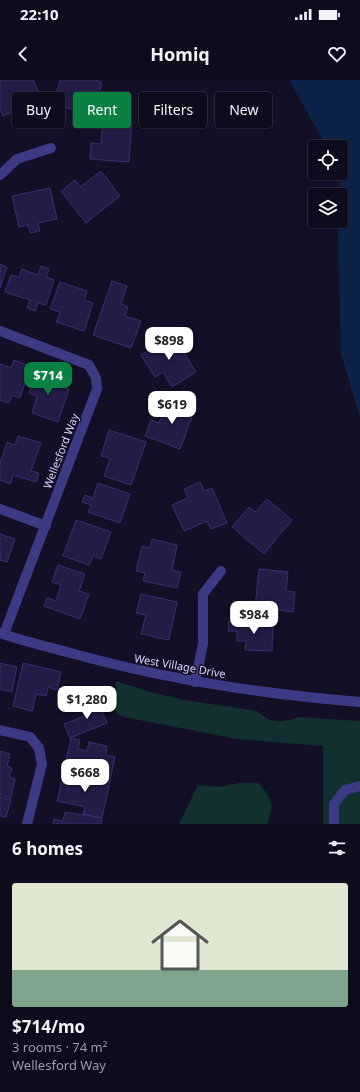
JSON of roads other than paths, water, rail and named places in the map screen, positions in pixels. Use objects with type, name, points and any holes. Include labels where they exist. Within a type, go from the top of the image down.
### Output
[{"type":"street","points":[[0,175],[17,159],[51,148]]},
{"type":"street","name":"Wellesford Way","points":[[0,331],[89,365],[96,378],[97,390],[46,526],[2,634]]},
{"type":"street","points":[[0,509],[46,526]]},
{"type":"street","points":[[195,682],[203,644],[204,594],[221,570]]},
{"type":"street","name":"West Village Drive","points":[[2,634],[118,666],[195,682],[297,696],[360,702]]},
{"type":"street","points":[[0,730],[30,737],[39,748],[42,764],[27,824]]},
{"type":"street","points":[[334,824],[334,804],[345,790],[360,786]]},
{"type":"water","points":[[289,80],[360,80],[360,417],[341,354],[338,228],[348,228],[348,188],[339,188],[340,180],[348,180],[348,140],[323,140]]}]
